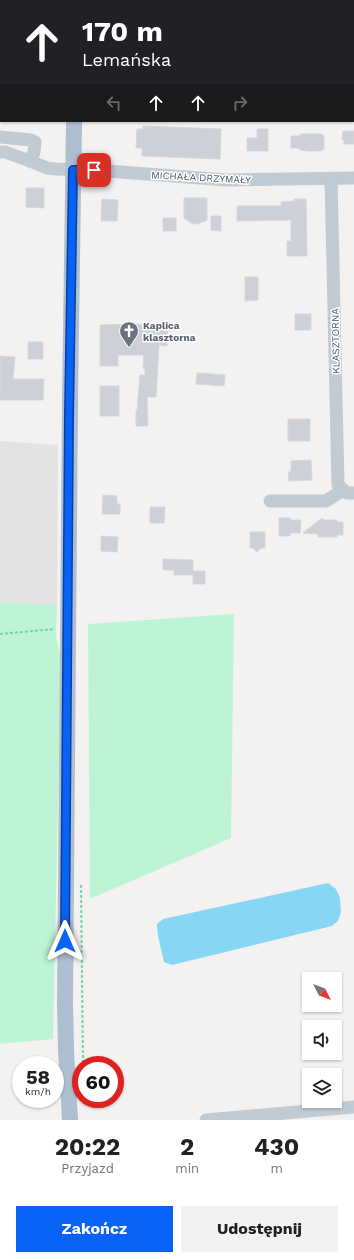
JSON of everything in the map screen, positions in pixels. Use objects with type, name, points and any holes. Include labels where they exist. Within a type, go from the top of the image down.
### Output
[{"type":"main road","points":[[70,1120],[65,1003],[74,122]]},
{"type":"street","points":[[0,137],[31,140],[35,142],[34,152],[30,161]]},
{"type":"street","name":"MICHAŁA DRZYMAŁY","points":[[0,152],[5,152],[47,168],[73,170],[94,170],[227,180],[354,178]]},
{"type":"street","name":"KLASZTORNA","points":[[331,179],[338,485],[348,491]]},
{"type":"street","points":[[270,501],[326,501],[348,491]]},
{"type":"street","points":[[206,1120],[354,1107]]},
{"type":"path","points":[[0,634],[68,627]]},
{"type":"shaded area","points":[[0,441],[58,445],[57,605],[0,602]]},
{"type":"green space","points":[[0,602],[57,605],[56,637],[61,658],[53,1039],[0,1044]]},
{"type":"green space","points":[[234,614],[231,838],[90,899],[88,624]]},
{"type":"water","points":[[328,883],[336,889],[340,898],[341,912],[338,921],[332,926],[172,965],[164,962],[157,924],[163,919]]},
{"type":"building","points":[[143,126],[221,129],[220,159],[142,156],[142,148],[136,148],[137,129],[143,129]]},
{"type":"building","points":[[257,129],[268,129],[268,151],[247,151],[247,138],[257,138]]},
{"type":"building","points":[[343,131],[354,131],[354,144],[344,144],[344,140],[342,139]]},
{"type":"building","points":[[301,134],[321,134],[324,136],[324,149],[321,151],[308,151],[300,150],[299,148],[291,148],[291,136],[298,136]]},
{"type":"building","points":[[26,188],[44,188],[44,208],[26,207]]},
{"type":"building","points":[[184,198],[207,198],[207,220],[193,224],[184,218]]},
{"type":"building","points":[[102,199],[118,200],[117,221],[101,221]]},
{"type":"building","points":[[294,199],[306,199],[307,256],[287,256],[287,241],[291,241],[291,220],[237,221],[237,206],[281,206],[281,202],[294,201]]},
{"type":"building","points":[[211,216],[221,216],[221,231],[211,230]]},
{"type":"building","points":[[163,218],[176,218],[176,231],[163,231]]},
{"type":"building","points":[[245,277],[258,277],[258,300],[245,301]]},
{"type":"building","points":[[295,314],[311,314],[311,330],[295,330]]},
{"type":"building","points":[[100,325],[148,325],[148,328],[168,328],[167,346],[159,345],[156,397],[147,397],[148,426],[136,426],[136,410],[140,375],[145,375],[145,369],[143,368],[144,355],[118,355],[118,366],[100,366]]},
{"type":"building","points":[[28,342],[43,342],[43,359],[28,359]]},
{"type":"building","points":[[0,356],[15,357],[13,379],[44,379],[43,400],[0,400]]},
{"type":"building","points":[[197,373],[225,375],[224,386],[196,384]]},
{"type":"building","points":[[100,386],[119,386],[119,416],[100,416]]},
{"type":"building","points":[[288,419],[310,419],[310,441],[288,441]]},
{"type":"building","points":[[311,460],[312,480],[289,481],[288,472],[291,472],[291,461]]},
{"type":"building","points":[[103,495],[117,496],[117,504],[120,504],[120,514],[102,514]]},
{"type":"building","points":[[150,507],[165,507],[164,523],[150,523]]},
{"type":"building","points":[[279,518],[301,520],[300,533],[291,533],[290,536],[279,536]]},
{"type":"building","points":[[322,518],[324,520],[337,520],[337,522],[343,522],[343,535],[337,535],[337,537],[318,537],[318,534],[303,533]]},
{"type":"building","points":[[250,532],[265,532],[265,548],[261,548],[257,552],[253,548],[250,548]]},
{"type":"building","points":[[101,536],[118,537],[117,552],[101,551]]},
{"type":"building","points":[[163,559],[193,560],[193,571],[205,571],[205,584],[193,584],[193,575],[174,575],[174,570],[163,570]]},
{"type":"place","name":"Kaplica klasztorna","points":[[129,348]]},
{"type":"route","points":[[65,941],[69,416],[73,170],[94,170]]}]
